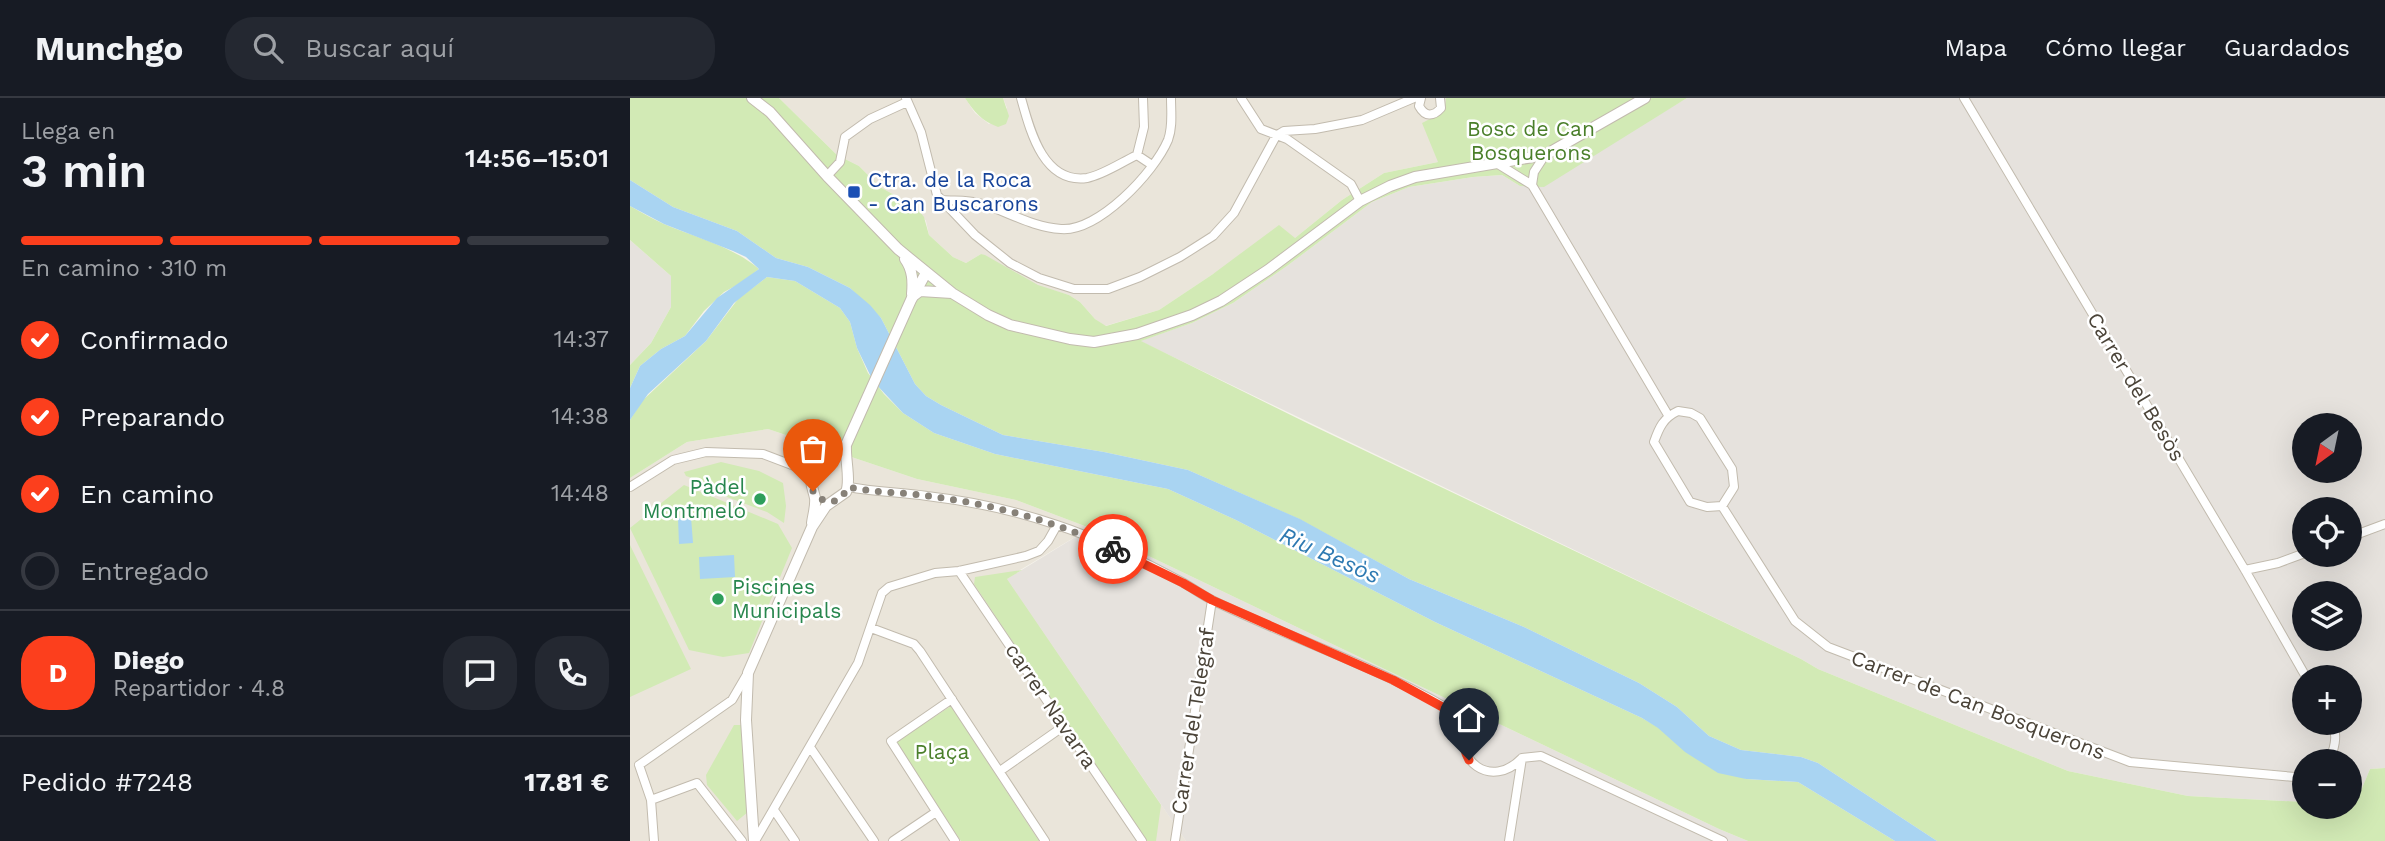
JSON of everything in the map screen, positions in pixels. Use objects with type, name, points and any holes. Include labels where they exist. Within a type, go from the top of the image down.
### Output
[{"type":"street","points":[[752,98],[770,111],[827,176],[898,249],[952,293],[1010,325],[1070,340],[1094,342],[1119,339],[1170,323],[1228,297],[1360,201],[1390,186],[1415,177],[1545,155],[1645,98]]},
{"type":"street","points":[[1021,98],[1031,134],[1042,155],[1070,179],[1090,178],[1137,155],[1144,128],[1143,98]]},
{"type":"street","points":[[942,200],[977,202],[1035,225],[1063,230],[1084,223],[1111,208],[1134,189],[1152,165],[1168,140],[1172,120],[1171,98]]},
{"type":"street","points":[[1241,98],[1261,129],[1287,139],[1350,184],[1360,201]]},
{"type":"street","points":[[827,176],[840,162],[845,136],[870,119],[907,100],[921,132],[937,195],[975,235],[1010,263],[1039,278],[1074,289],[1108,289],[1150,272],[1213,236],[1234,213],[1276,136],[1284,131],[1315,129],[1362,120],[1414,98]]},
{"type":"street","points":[[1421,98],[1419,106],[1423,113],[1429,115],[1441,108],[1440,98]]},
{"type":"street","name":"Carrer del Besòs","points":[[1964,98],[2299,665]]},
{"type":"street","points":[[1137,155],[1152,165]]},
{"type":"street","points":[[1532,186],[1534,172],[1545,155]]},
{"type":"street","points":[[1498,164],[1532,186],[1668,415]]},
{"type":"street","points":[[898,249],[909,266],[913,280],[910,301]]},
{"type":"street","points":[[814,494],[823,500],[831,501],[843,496],[849,487],[846,445],[910,301],[926,273]]},
{"type":"street","points":[[910,301],[920,291],[952,293]]},
{"type":"street","points":[[1678,411],[1691,412],[1700,418],[1732,469],[1734,487],[1722,506],[1707,507],[1690,502],[1654,443],[1668,415],[1678,411]]},
{"type":"street","points":[[812,527],[813,473],[846,445]]},
{"type":"street","points":[[630,487],[673,460],[706,452],[763,454],[813,473]]},
{"type":"street","points":[[823,464],[835,464],[846,472]]},
{"type":"street","points":[[849,487],[876,493],[927,495],[1057,525],[1115,550],[1212,600],[1386,677],[1455,713],[1468,721],[1462,741],[1464,751],[1476,766],[1494,772],[1504,771],[1522,758],[1541,756],[1723,841]]},
{"type":"street","points":[[654,841],[652,800],[634,766],[732,700],[748,673],[812,527],[831,501]]},
{"type":"street","name":"Carrer de Can Bosquerons","points":[[1722,506],[1795,621],[1828,647],[2130,762],[2292,777]]},
{"type":"street","points":[[2362,533],[2385,524]]},
{"type":"street","points":[[755,841],[858,663],[882,593],[889,587],[935,573],[959,571],[1026,556],[1038,551],[1048,541],[1057,525]]},
{"type":"street","points":[[2245,570],[2292,558]]},
{"type":"street","name":"carrer Navarra","points":[[959,571],[1142,841]]},
{"type":"street","name":"Carrer del Telegraf","points":[[1175,841],[1212,600]]},
{"type":"street","points":[[871,628],[914,644],[1045,841]]},
{"type":"street","points":[[748,673],[745,705],[755,841]]},
{"type":"street","points":[[952,699],[891,741],[956,841]]},
{"type":"street","points":[[732,700],[745,705]]},
{"type":"street","points":[[1000,771],[1064,726]]},
{"type":"street","points":[[810,747],[874,841]]},
{"type":"street","points":[[1509,841],[1522,758]]},
{"type":"street","points":[[652,800],[697,782],[742,841]]},
{"type":"street","points":[[774,810],[795,841]]},
{"type":"street","points":[[893,841],[936,812]]},
{"type":"shaded area","points":[[779,98],[965,98],[975,113],[989,124],[1007,108],[1003,98],[1446,98],[1447,103],[1441,114],[1438,162],[1384,173],[1342,200],[1295,238],[1213,274],[1159,310],[1105,326],[1069,295],[1038,286],[981,254],[966,263],[953,257],[929,235],[926,221],[916,207],[880,187],[859,166],[837,155]]},
{"type":"shaded area","points":[[1687,98],[2385,98],[2385,768],[2370,769],[2362,788],[2362,749],[2292,749],[2292,801],[2188,796],[2068,771],[1818,669],[1140,341],[1192,323],[1233,303],[1372,202],[1409,187],[1473,177],[1502,175],[1520,186]]},
{"type":"shaded area","points":[[630,240],[671,276],[671,307],[651,343],[630,365]]},
{"type":"shaded area","points":[[768,429],[917,479],[1016,500],[1090,528],[1007,578],[1186,841],[630,841],[630,478],[687,442]]},
{"type":"shaded area","points":[[1090,528],[1748,841],[1186,841],[1007,579]]},
{"type":"green space","name":"Bosc de Can Bosquerons","points":[[630,98],[779,98],[837,155],[859,166],[880,187],[916,207],[924,217],[929,235],[953,257],[966,263],[981,254],[985,255],[1038,285],[1069,295],[1106,326],[1159,310],[1279,225],[1295,238],[1342,200],[1384,173],[1438,162],[1422,123],[1442,111],[1446,98],[1687,98],[1544,187],[1520,186],[1502,175],[1473,177],[1409,187],[1372,202],[1233,303],[1192,323],[1141,341],[1818,669],[2068,771],[2188,796],[2292,801],[2292,819],[2362,819],[2362,788],[2370,769],[2385,768],[2385,841],[1937,841],[1818,763],[1801,757],[1741,750],[1709,736],[1677,707],[1639,683],[1524,627],[1409,579],[1299,519],[1188,470],[1003,435],[941,405],[926,396],[915,384],[881,318],[850,288],[808,267],[776,258],[737,231],[673,207],[630,180]]},
{"type":"green space","points":[[965,98],[1003,98],[1009,116],[1006,124],[998,127],[987,122]]},
{"type":"green space","points":[[630,206],[664,224],[726,248],[759,269],[724,292],[704,311],[685,336],[661,349],[640,366],[630,388],[630,365],[651,343],[671,307],[671,276],[630,240]]},
{"type":"green space","points":[[767,277],[795,281],[840,308],[850,322],[868,373],[903,413],[934,433],[995,454],[1168,489],[1236,520],[1435,622],[1642,718],[1746,779],[1798,782],[1895,841],[1748,841],[1090,528],[1016,500],[917,479],[768,429],[687,442],[630,478],[630,420],[642,401],[706,341],[738,299]]},
{"type":"green space","name":"Pàdel Montmeló","points":[[721,462],[759,471],[783,483],[786,506],[784,523],[767,512],[703,488],[701,481],[686,476],[684,472]]},
{"type":"green space","name":"Piscines Municipals","points":[[684,485],[778,524],[792,548],[749,653],[723,657],[689,650],[630,528]]},
{"type":"green space","points":[[630,545],[691,669],[630,697]]},
{"type":"green space","points":[[1022,570],[1007,579],[1161,805],[1156,841],[1146,841],[974,584],[975,577]]},
{"type":"green space","name":"Plaça","points":[[951,706],[1039,841],[961,841],[896,742]]},
{"type":"green space","points":[[734,725],[741,725],[748,812],[737,821],[707,785],[706,775]]},
{"type":"water","name":"Riu Besòs","points":[[630,180],[673,207],[737,231],[776,258],[808,267],[850,288],[881,318],[915,384],[926,396],[941,405],[1003,435],[1188,470],[1300,519],[1409,579],[1524,627],[1639,683],[1677,707],[1709,736],[1741,750],[1801,757],[1818,763],[1937,841],[1895,841],[1798,782],[1746,779],[1718,773],[1685,752],[1642,718],[1435,622],[1236,520],[1168,489],[995,454],[934,433],[903,413],[873,381],[857,348],[850,322],[840,308],[795,281],[767,277],[734,303],[706,341],[648,394],[630,420],[630,388],[640,366],[661,349],[685,336],[717,298],[759,269],[746,257],[664,224],[630,206]]},
{"type":"water","points":[[691,517],[693,543],[679,544],[678,518]]},
{"type":"water","points":[[734,555],[735,577],[700,579],[699,557]]},
{"type":"way so far","points":[[813,491],[818,498],[828,501],[840,499],[849,487],[876,493],[927,495],[1027,516],[1057,525],[1113,549]]},
{"type":"place","name":"Ctra. de la Roca - Can Buscarons","points":[[854,192]]},
{"type":"place","name":"Pàdel Montmeló","points":[[760,499]]},
{"type":"place","name":"Piscines Municipals","points":[[718,599]]},
{"type":"route","points":[[1113,549],[1212,600],[1393,680],[1455,713],[1468,721],[1462,741],[1469,760]]}]
